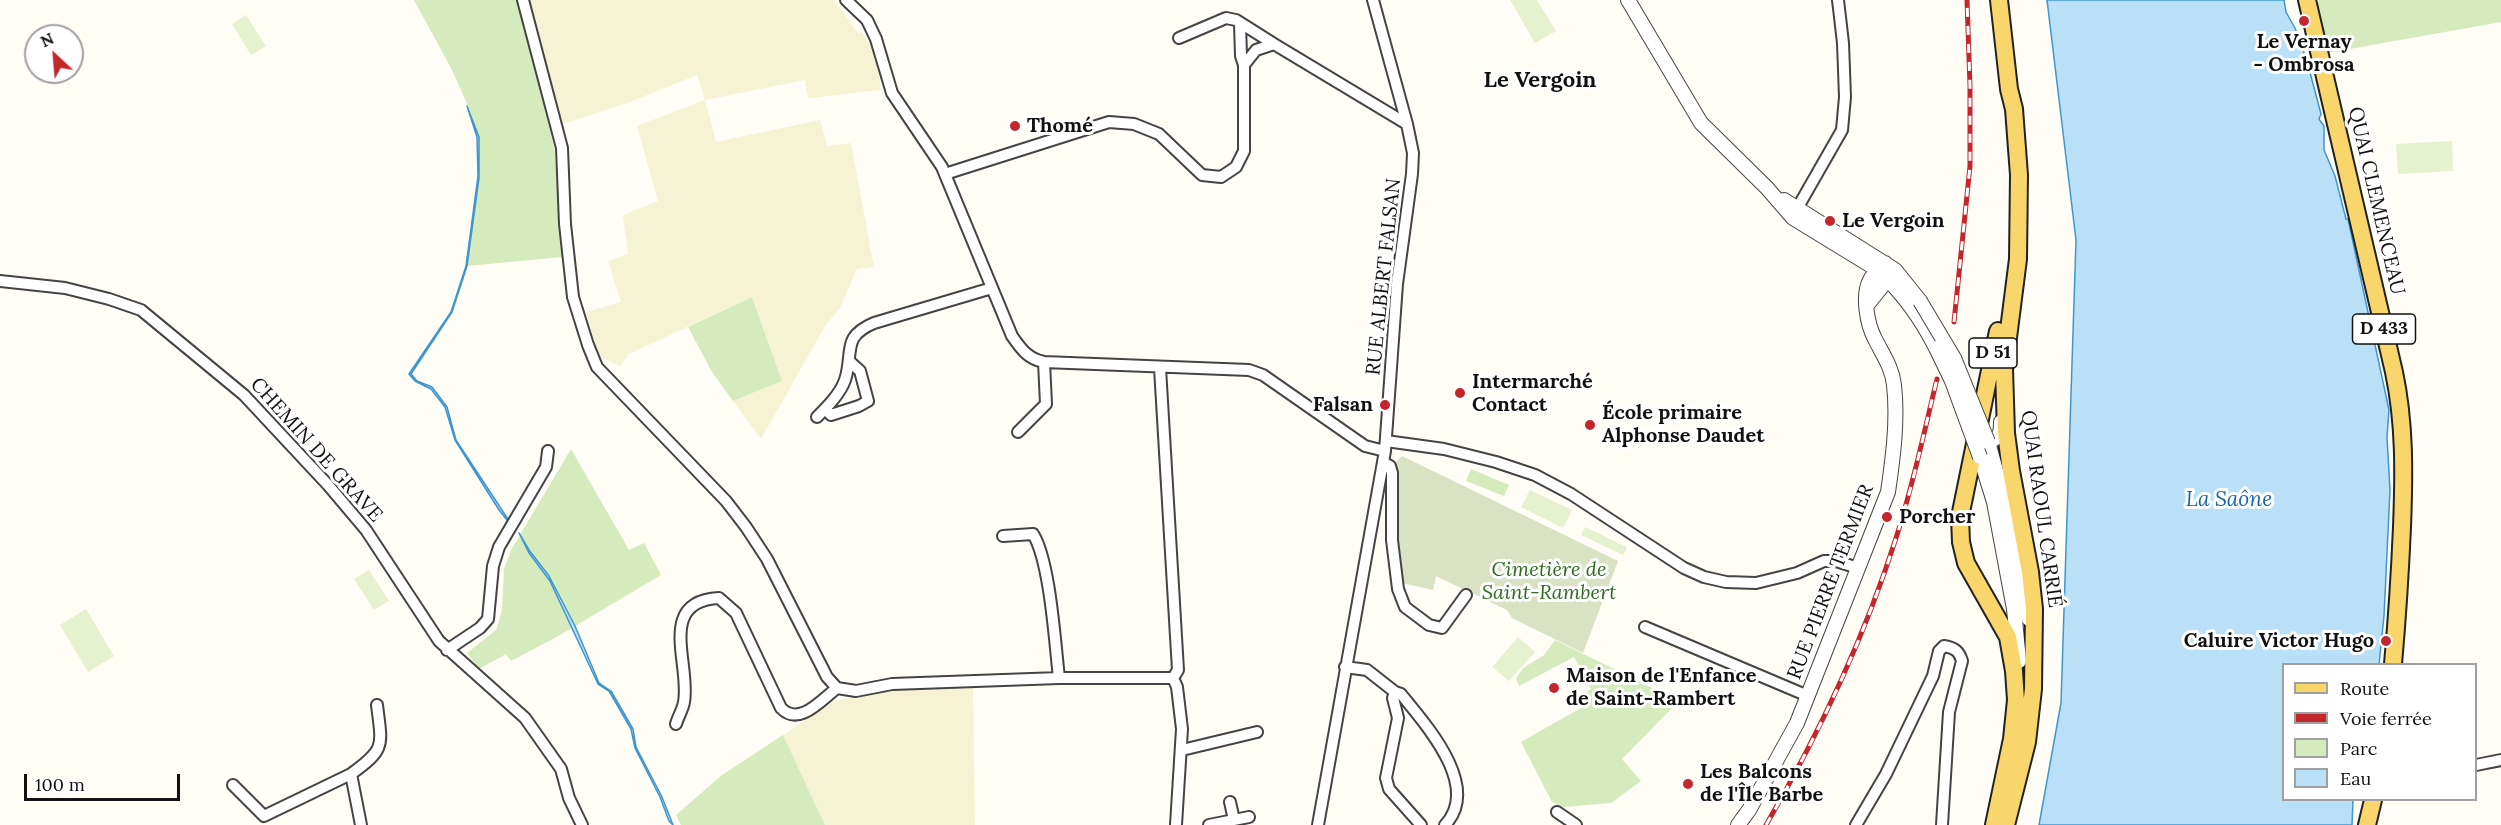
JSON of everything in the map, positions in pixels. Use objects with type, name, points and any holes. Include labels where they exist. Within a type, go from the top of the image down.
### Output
[{"type":"main road","name":"D 51","points":[[1994,825],[2010,750],[2016,700],[2008,637],[1966,564],[1961,542],[1960,517],[2007,284],[2013,206],[2009,89],[1999,0]]},
{"type":"main road","name":"QUAI CLEMENCEAU","points":[[2307,0],[2394,372],[2402,418],[2403,484],[2400,561],[2392,663]]},
{"type":"main road","name":"QUAI RAOUL CARRIÉ","points":[[2006,825],[2018,787],[2027,742],[2033,689],[2034,644],[2034,609],[2030,573],[2011,471],[2004,369],[2018,259],[2019,175],[2014,109],[2009,89]]},
{"type":"main road","points":[[2367,825],[2373,801]]},
{"type":"street","points":[[523,0],[562,148],[565,224],[573,297],[597,367],[726,501],[746,526],[766,559],[827,677],[837,688],[856,692],[892,684],[1059,678],[1173,678]]},
{"type":"street","points":[[846,0],[867,20],[876,39],[892,93],[945,174],[1012,336],[1022,351],[1034,360],[1160,368],[1249,370],[1263,375],[1365,446],[1385,451],[1444,449],[1535,475],[1571,494],[1683,568],[1704,577],[1726,582],[1756,583],[1797,573],[1824,561],[1836,561],[1858,568]]},
{"type":"street","name":"RUE ALBERT FALSAN","points":[[1318,825],[1385,451],[1397,284],[1412,174],[1413,153],[1407,124],[1373,0]]},
{"type":"street","points":[[1629,0],[1701,123],[1795,213],[1886,270],[1918,308],[1954,358],[1988,442],[2005,503],[2034,644]]},
{"type":"street","points":[[1795,213],[1842,130],[1845,97],[1843,43],[1838,0]]},
{"type":"street","points":[[1179,38],[1226,18],[1240,23],[1407,124]]},
{"type":"street","points":[[945,174],[1109,122],[1134,124],[1159,134],[1202,175],[1221,177],[1236,167],[1244,151],[1244,65],[1241,56],[1240,23]]},
{"type":"street","points":[[1244,65],[1256,50],[1274,44]]},
{"type":"street","name":"RUE PIERRE TERMIER","points":[[1738,825],[1749,810],[1797,723],[1888,492],[1893,458],[1894,385],[1888,360],[1870,326],[1866,292],[1870,280],[1886,270]]},
{"type":"street","name":"CHEMIN DE GRAVE","points":[[0,281],[65,288],[141,310],[244,395],[328,485],[366,530],[439,641],[525,718],[561,769],[569,798],[582,825]]},
{"type":"street","points":[[849,361],[860,371],[868,400],[859,406],[831,415],[821,413],[844,382],[852,339],[864,327],[992,288]]},
{"type":"street","points":[[1918,308],[1968,420],[1994,502],[2014,609],[2019,655],[2016,700]]},
{"type":"street","points":[[1018,432],[1046,404],[1044,362]]},
{"type":"street","points":[[1160,368],[1178,670],[1173,678]]},
{"type":"street","points":[[1968,420],[1982,441],[1997,439],[2001,433],[2004,369]]},
{"type":"street","points":[[447,650],[480,628],[488,619],[493,566],[499,547],[546,467],[548,451]]},
{"type":"street","points":[[1385,451],[1392,474],[1392,540],[1398,589],[1405,607],[1429,626],[1437,629],[1442,628],[1466,596]]},
{"type":"street","points":[[1003,536],[1033,534],[1039,544],[1051,609],[1059,678]]},
{"type":"street","points":[[1993,608],[2003,612],[2014,609],[2020,599],[2018,573]]},
{"type":"street","points":[[676,724],[685,702],[680,629],[691,608],[707,598],[719,598],[736,613],[781,708],[787,715],[805,713],[837,688]]},
{"type":"street","points":[[1645,627],[1808,696]]},
{"type":"street","points":[[1442,628],[1449,637]]},
{"type":"street","points":[[1856,825],[1886,774],[1933,676],[1939,651],[1944,646],[1954,648],[1962,661],[1949,712],[1942,825]]},
{"type":"street","points":[[1345,667],[1367,670],[1395,692],[1401,694],[1442,746],[1457,790],[1451,819],[1445,825]]},
{"type":"street","points":[[1173,678],[1177,687],[1182,750],[1176,825]]},
{"type":"street","points":[[1395,692],[1398,718],[1386,778],[1389,789],[1421,825]]},
{"type":"street","points":[[233,785],[264,816],[351,774],[374,758],[381,743],[377,705]]},
{"type":"street","points":[[1182,750],[1257,732]]},
{"type":"street","points":[[2477,765],[2501,760]]},
{"type":"street","points":[[351,774],[361,825]]},
{"type":"street","points":[[1230,802],[1234,820]]},
{"type":"street","points":[[1557,812],[1576,825]]},
{"type":"street","points":[[1209,825],[1249,817]]},
{"type":"shaded area","points":[[528,0],[834,0],[858,33],[862,32],[875,54],[881,90],[808,98],[805,80],[705,100],[697,75],[630,102],[560,125]]},
{"type":"shaded area","points":[[705,100],[716,142],[820,120],[827,146],[851,143],[874,267],[857,269],[840,308],[825,326],[761,439],[733,401],[782,381],[752,297],[629,354],[620,366],[599,356],[586,312],[621,302],[608,261],[628,254],[623,215],[658,201],[637,126]]},
{"type":"shaded area","points":[[973,684],[975,825],[825,825],[783,735],[832,702],[902,686]]},
{"type":"green space","points":[[414,0],[518,0],[555,152],[562,257],[467,266],[479,178],[479,137],[452,70]]},
{"type":"green space","points":[[1510,0],[1537,0],[1556,31],[1535,43]]},
{"type":"green space","points":[[2319,0],[2501,0],[2501,22],[2327,53],[2316,6]]},
{"type":"green space","points":[[246,15],[266,46],[251,55],[232,24]]},
{"type":"green space","points":[[2452,141],[2453,171],[2398,174],[2396,144]]},
{"type":"green space","points":[[752,297],[782,381],[733,401],[712,372],[688,327]]},
{"type":"green space","points":[[571,449],[629,550],[644,543],[661,575],[560,635],[511,661],[506,654],[479,669],[467,653],[496,630],[502,610],[504,569],[511,550]]},
{"type":"green space","name":"Cimetière de Saint-Rambert","points":[[1402,456],[1618,561],[1583,653],[1512,618],[1507,610],[1436,576],[1433,590],[1402,583],[1395,523],[1396,462]]},
{"type":"green space","points":[[1471,469],[1509,485],[1504,496],[1466,481]]},
{"type":"green space","points":[[1530,490],[1572,510],[1563,528],[1521,507]]},
{"type":"green space","points":[[1585,527],[1627,547],[1623,555],[1581,535]]},
{"type":"green space","points":[[369,570],[389,601],[374,610],[354,579]]},
{"type":"green space","points":[[86,609],[114,656],[88,672],[60,625]]},
{"type":"green space","points":[[1518,637],[1535,652],[1509,681],[1492,667]]},
{"type":"green space","points":[[1555,640],[1679,701],[1622,759],[1641,781],[1611,803],[1563,807],[1552,802],[1521,742],[1586,705],[1582,695],[1591,689],[1574,657],[1519,686],[1516,679],[1523,668],[1544,655]]},
{"type":"green space","points":[[783,735],[825,825],[681,825],[676,815],[722,775]]},
{"type":"water","name":"La Saône","points":[[2047,0],[2284,0],[2286,12],[2295,28],[2307,61],[2321,114],[2319,119],[2324,126],[2324,150],[2335,176],[2346,219],[2348,219],[2389,410],[2387,437],[2390,490],[2384,616],[2379,663],[2282,663],[2282,801],[2353,801],[2352,825],[2039,825],[2061,703],[2076,240]]},
{"type":"water","points":[[467,106],[479,137],[479,178],[467,266],[452,312],[411,374],[417,381],[432,387],[447,407],[456,440],[515,530],[499,510],[455,440],[445,407],[431,389],[415,381],[409,374],[451,312],[466,266],[478,176],[477,137]]},
{"type":"water","points":[[519,533],[549,576],[575,626],[599,683],[611,691],[633,729],[636,747],[662,797],[673,825],[669,821],[660,797],[635,748],[631,729],[609,691],[598,684],[550,581],[529,553]]},
{"type":"railway","points":[[1954,322],[1970,166],[1967,0]]},
{"type":"railway","points":[[1766,825],[1822,721],[1870,613],[1902,518],[1937,379]]},
{"type":"place","name":"Le Vernay - Ombrosa","points":[[2304,21]]},
{"type":"place","name":"Thomé","points":[[1015,126]]},
{"type":"place","name":"Le Vergoin","points":[[1830,221]]},
{"type":"place","name":"Intermarché Contact","points":[[1460,393]]},
{"type":"place","name":"Falsan","points":[[1385,405]]},
{"type":"place","name":"École primaire Alphonse Daudet","points":[[1590,425]]},
{"type":"place","name":"Porcher","points":[[1887,517]]},
{"type":"place","name":"Caluire Victor Hugo","points":[[2386,641]]},
{"type":"place","name":"Maison de l'Enfance de Saint-Rambert","points":[[1554,688]]},
{"type":"place","name":"Les Balcons de l'Île Barbe","points":[[1688,784]]},
{"type":"district","name":"Le Vergoin","points":[[1540,81]]}]
